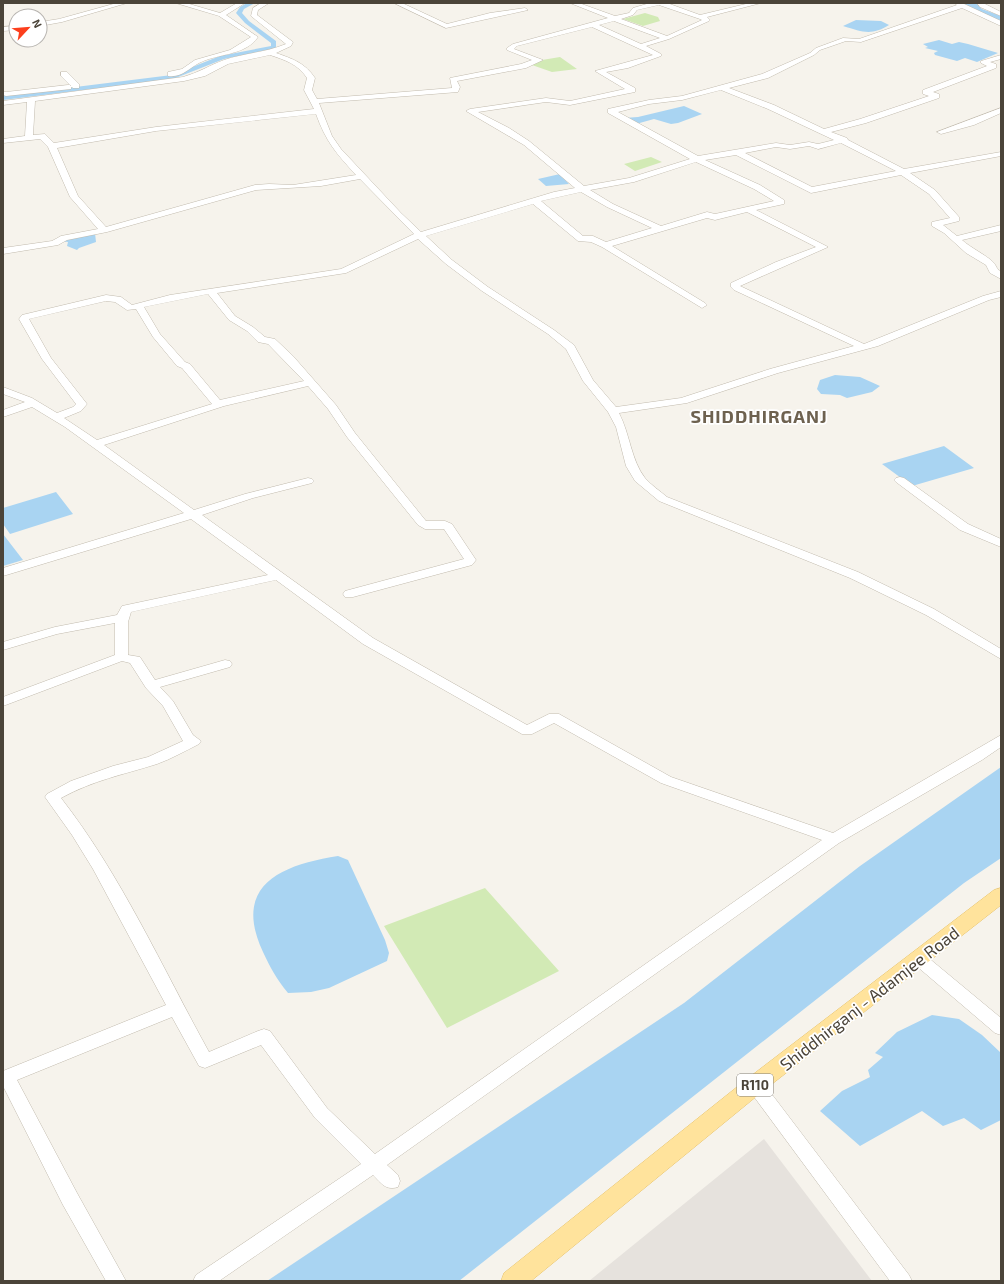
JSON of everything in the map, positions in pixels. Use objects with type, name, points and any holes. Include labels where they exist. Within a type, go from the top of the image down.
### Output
[{"type":"main road","name":"Shiddhirganj - Adamjee Road","points":[[513,1281],[755,1085],[1001,895]]},
{"type":"street","points":[[48,23],[124,3]]},
{"type":"street","points":[[3,95],[76,86],[98,87],[189,78],[209,71],[226,62],[269,53],[289,45],[290,42],[242,18],[221,15],[179,3]]},
{"type":"street","points":[[221,15],[242,3]]},
{"type":"street","points":[[242,18],[266,3]]},
{"type":"street","points":[[397,3],[446,26],[490,15],[525,10]]},
{"type":"street","points":[[574,3],[667,38]]},
{"type":"street","points":[[315,101],[455,90],[456,87],[453,80],[523,66],[539,60],[509,49],[515,45],[594,25],[631,14],[635,9],[659,3],[707,20],[667,38],[640,46]]},
{"type":"street","points":[[700,17],[758,3]]},
{"type":"street","points":[[980,3],[982,6],[1001,14]]},
{"type":"street","points":[[611,111],[648,102],[682,98],[765,76],[812,54],[818,49],[845,39],[859,41],[959,4],[1001,24]]},
{"type":"street","points":[[242,18],[255,37],[253,42]]},
{"type":"street","points":[[594,25],[659,54],[625,66],[598,71],[632,90],[570,104],[546,100],[470,111],[497,123],[519,137],[559,172],[583,189],[630,216],[661,229]]},
{"type":"street","points":[[253,42],[269,53],[293,61],[309,73],[311,78],[308,90],[315,101],[328,136],[338,151],[386,204],[449,262],[485,290],[565,342],[574,353],[579,367],[588,381],[613,411],[621,427],[632,466],[641,481],[663,499],[854,574],[930,612],[1001,656]]},
{"type":"street","points":[[3,103],[31,100],[184,71],[197,61],[232,51],[253,42]]},
{"type":"street","points":[[823,132],[863,122],[936,96],[926,92],[993,66],[983,62],[1001,57]]},
{"type":"street","points":[[64,74],[76,86]]},
{"type":"street","points":[[721,87],[771,107],[823,132],[844,140],[892,165],[932,192],[956,220],[935,224],[969,251],[990,264],[994,271],[1001,276]]},
{"type":"street","points":[[587,99],[697,159],[757,187],[781,202],[716,217],[707,215],[604,245]]},
{"type":"street","points":[[29,137],[31,100]]},
{"type":"street","points":[[941,132],[971,123],[1001,110]]},
{"type":"street","points":[[52,146],[156,129],[319,111]]},
{"type":"street","points":[[3,141],[42,136],[52,146],[74,197],[104,230]]},
{"type":"street","points":[[56,417],[77,409],[82,404],[47,359],[24,319],[25,317],[106,298],[118,299],[130,308],[139,307],[170,298],[343,271],[419,235],[557,194],[631,180],[697,159],[776,145],[790,147],[809,144],[818,147],[844,140]]},
{"type":"street","points":[[737,152],[811,190],[1001,154]]},
{"type":"street","points":[[3,251],[55,243],[64,238],[104,230],[255,188],[269,186],[293,188],[362,176]]},
{"type":"street","points":[[535,200],[580,239],[592,239],[604,245],[702,305]]},
{"type":"street","points":[[749,210],[824,247],[779,264],[734,285],[737,288],[863,347]]},
{"type":"street","points":[[955,239],[1001,228]]},
{"type":"street","points":[[210,292],[232,318],[250,329],[262,340],[270,341],[289,358],[308,383],[332,408],[351,435],[422,523],[425,525],[444,525],[448,527],[470,560],[468,562],[349,594]]},
{"type":"street","points":[[613,411],[683,401],[774,371],[863,347],[986,298],[1001,294]]},
{"type":"street","points":[[139,307],[156,336],[181,364],[186,366],[216,402],[221,404]]},
{"type":"street","points":[[95,444],[221,404],[308,383]]},
{"type":"street","points":[[3,390],[33,403],[56,417],[368,641],[528,731],[554,717],[666,780],[834,839]]},
{"type":"street","points":[[3,414],[33,403]]},
{"type":"street","points":[[900,480],[964,527],[1001,543]]},
{"type":"street","points":[[3,572],[249,496],[308,481]]},
{"type":"street","points":[[121,657],[123,653],[121,644],[122,618],[126,609],[278,576]]},
{"type":"street","points":[[3,646],[62,629],[122,618]]},
{"type":"street","points":[[3,702],[121,657],[135,660],[144,673],[147,682],[168,704],[188,738],[194,741],[153,760],[118,769],[76,784],[52,797],[81,834],[89,850],[106,874],[205,1061],[264,1036],[321,1113],[391,1181]]},
{"type":"street","points":[[151,685],[166,682],[225,664]]},
{"type":"street","points":[[203,1281],[375,1164],[834,839],[977,757],[1001,740]]},
{"type":"street","points":[[919,959],[1001,1028]]},
{"type":"street","points":[[116,1281],[70,1200],[5,1074],[176,1008]]},
{"type":"street","points":[[755,1085],[902,1281]]},
{"type":"shaded area","points":[[764,1139],[872,1281],[589,1281]]},
{"type":"green space","points":[[645,13],[658,17],[660,21],[643,26],[623,19]]},
{"type":"green space","points":[[560,57],[577,69],[552,72],[532,65],[542,60]]},
{"type":"green space","points":[[651,157],[662,162],[635,171],[624,164]]},
{"type":"green space","points":[[485,888],[559,971],[447,1028],[384,926]]},
{"type":"water","points":[[960,3],[976,3],[982,9],[1001,16],[1001,21]]},
{"type":"water","points":[[856,20],[881,21],[889,25],[872,32],[856,30],[843,26]]},
{"type":"water","points":[[939,40],[952,44],[959,42],[998,53],[977,62],[965,58],[957,61],[935,55],[934,53],[938,51],[925,48],[928,47],[923,44]]},
{"type":"water","points":[[684,106],[702,114],[671,124],[654,119],[636,124],[624,118],[638,117]]},
{"type":"water","points":[[560,174],[569,184],[546,186],[538,179]]},
{"type":"water","points":[[95,233],[96,242],[77,250],[67,246],[68,242],[59,241]]},
{"type":"water","points":[[835,375],[860,377],[880,386],[872,392],[847,398],[840,395],[821,394],[817,389],[820,380]]},
{"type":"water","points":[[944,446],[974,468],[912,486],[882,464]]},
{"type":"water","points":[[56,492],[73,514],[10,534],[3,524],[3,508]]},
{"type":"water","points":[[3,534],[23,560],[3,566]]},
{"type":"water","points":[[1001,767],[1001,858],[964,883],[459,1281],[267,1281],[684,1003],[860,866]]},
{"type":"water","points":[[338,856],[348,860],[385,940],[389,953],[387,961],[329,988],[311,992],[288,993],[277,978],[263,952],[255,929],[253,910],[258,895],[267,883],[281,873],[317,860]]},
{"type":"water","points":[[932,1015],[959,1019],[982,1035],[1001,1053],[1001,1120],[981,1130],[964,1118],[943,1126],[922,1111],[860,1146],[820,1111],[842,1091],[870,1077],[868,1070],[883,1057],[875,1053],[897,1032]]},
{"type":"waterway","points":[[3,98],[173,77],[222,57],[274,47],[274,42],[247,22],[239,13],[242,8],[252,3]]},
{"type":"district","name":"SHIDDHIRGANJ","points":[[759,416]]}]
